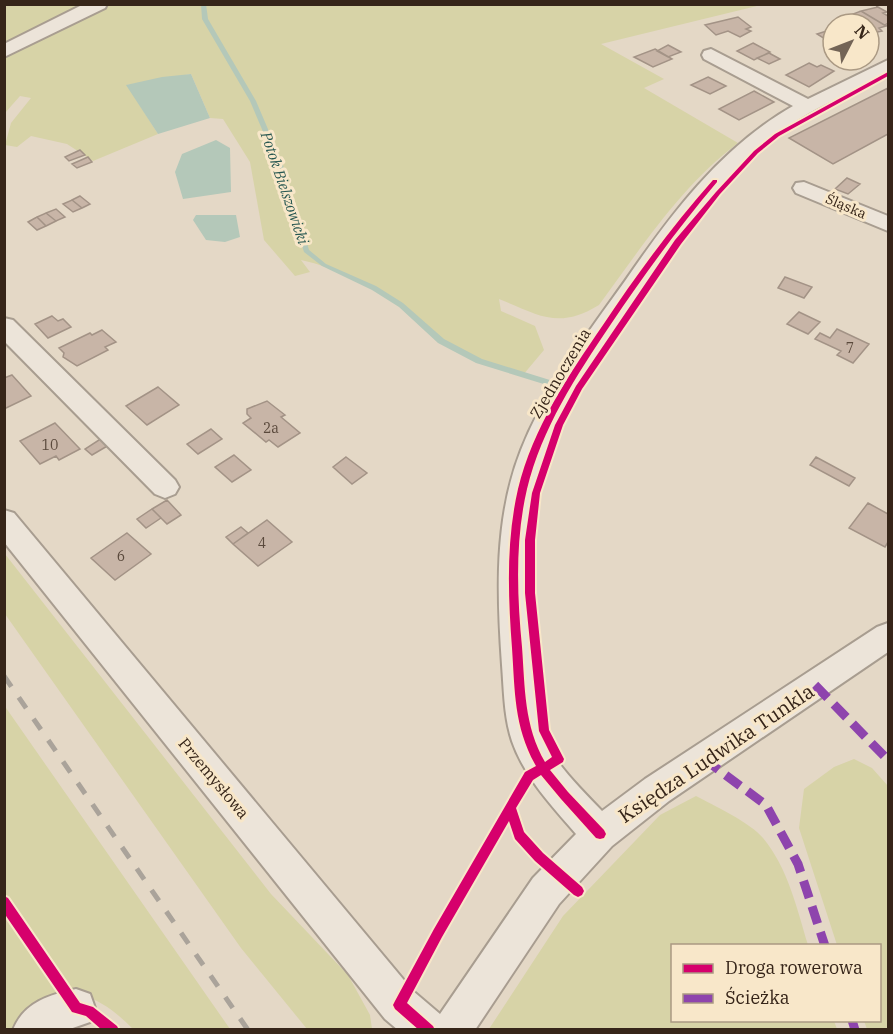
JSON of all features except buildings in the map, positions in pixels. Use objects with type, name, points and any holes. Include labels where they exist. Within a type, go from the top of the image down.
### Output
[{"type":"street","points":[[4,52],[99,4]]},
{"type":"street","points":[[711,55],[808,107]]},
{"type":"street","name":"Zjednoczenia","points":[[600,834],[543,768],[533,752],[523,720],[514,618],[517,517],[527,470],[544,427],[564,391],[631,289],[674,229],[743,152],[760,137],[808,107],[888,66]]},
{"type":"street","name":"Śląska","points":[[804,188],[888,224]]},
{"type":"street","points":[[4,326],[165,487]]},
{"type":"street","name":"Przemysłowa","points":[[4,521],[399,1005],[429,1029]]},
{"type":"street","name":"Księdza Ludwika Tunkla","points":[[452,1029],[546,891],[600,834],[657,790],[888,636]]},
{"type":"street","points":[[32,1029],[54,1013],[76,1008]]},
{"type":"shaded area","points":[[5,5],[761,5],[601,44],[664,79],[644,88],[738,143],[698,178],[680,198],[599,305],[585,313],[560,318],[537,315],[499,299],[501,311],[535,326],[544,350],[523,375],[482,361],[452,347],[432,333],[401,305],[353,278],[327,267],[301,260],[310,272],[295,276],[264,240],[250,162],[223,119],[210,118],[191,74],[127,85],[158,134],[93,161],[67,144],[31,136],[17,147],[5,145],[11,123],[31,98],[20,96],[5,113]]},
{"type":"shaded area","points":[[191,74],[210,118],[158,134],[126,85],[162,77]]},
{"type":"shaded area","points":[[216,140],[230,148],[231,192],[183,199],[175,172],[182,154]]},
{"type":"shaded area","points":[[196,215],[236,215],[240,237],[225,242],[206,240],[193,220]]},
{"type":"shaded area","points":[[5,554],[271,894],[348,975],[370,1015],[372,1029],[307,1029],[241,948],[5,614]]},
{"type":"shaded area","points":[[4,705],[230,1029],[133,1029],[108,1008],[79,994],[25,1029],[5,1029]]},
{"type":"shaded area","points":[[854,759],[872,768],[888,786],[888,1029],[867,1029],[864,1022],[881,1022],[881,944],[837,944],[799,828],[804,789],[834,767]]},
{"type":"shaded area","points":[[696,796],[741,820],[757,832],[779,862],[796,903],[808,944],[671,944],[671,1022],[834,1022],[837,1029],[489,1029],[563,916],[660,815]]},
{"type":"waterway","name":"Potok Bielszowicki","points":[[203,4],[205,19],[253,101],[279,162],[306,251],[324,265],[374,288],[401,305],[441,341],[479,361],[550,383]]},
{"type":"railway","points":[[4,676],[248,1030]]},
{"type":"marked path","points":[[815,685],[888,760]]},
{"type":"marked path","points":[[704,759],[766,805],[798,864],[824,944]]},
{"type":"marked path","points":[[853,1022],[855,1030]]},
{"type":"cycle path","points":[[429,1030],[399,1005],[529,776],[559,759],[544,731],[530,593],[530,540],[536,493],[559,425],[579,388],[678,242],[718,193],[756,152],[777,135],[888,74]]},
{"type":"cycle path","points":[[600,834],[564,795],[540,764],[525,729],[522,716],[514,607],[514,559],[518,512],[522,490],[535,450],[552,412],[573,375],[646,268],[715,181]]},
{"type":"cycle path","points":[[511,809],[519,835],[539,857],[578,891]]},
{"type":"cycle path","points":[[4,902],[76,1008],[89,1011],[113,1030]]}]
